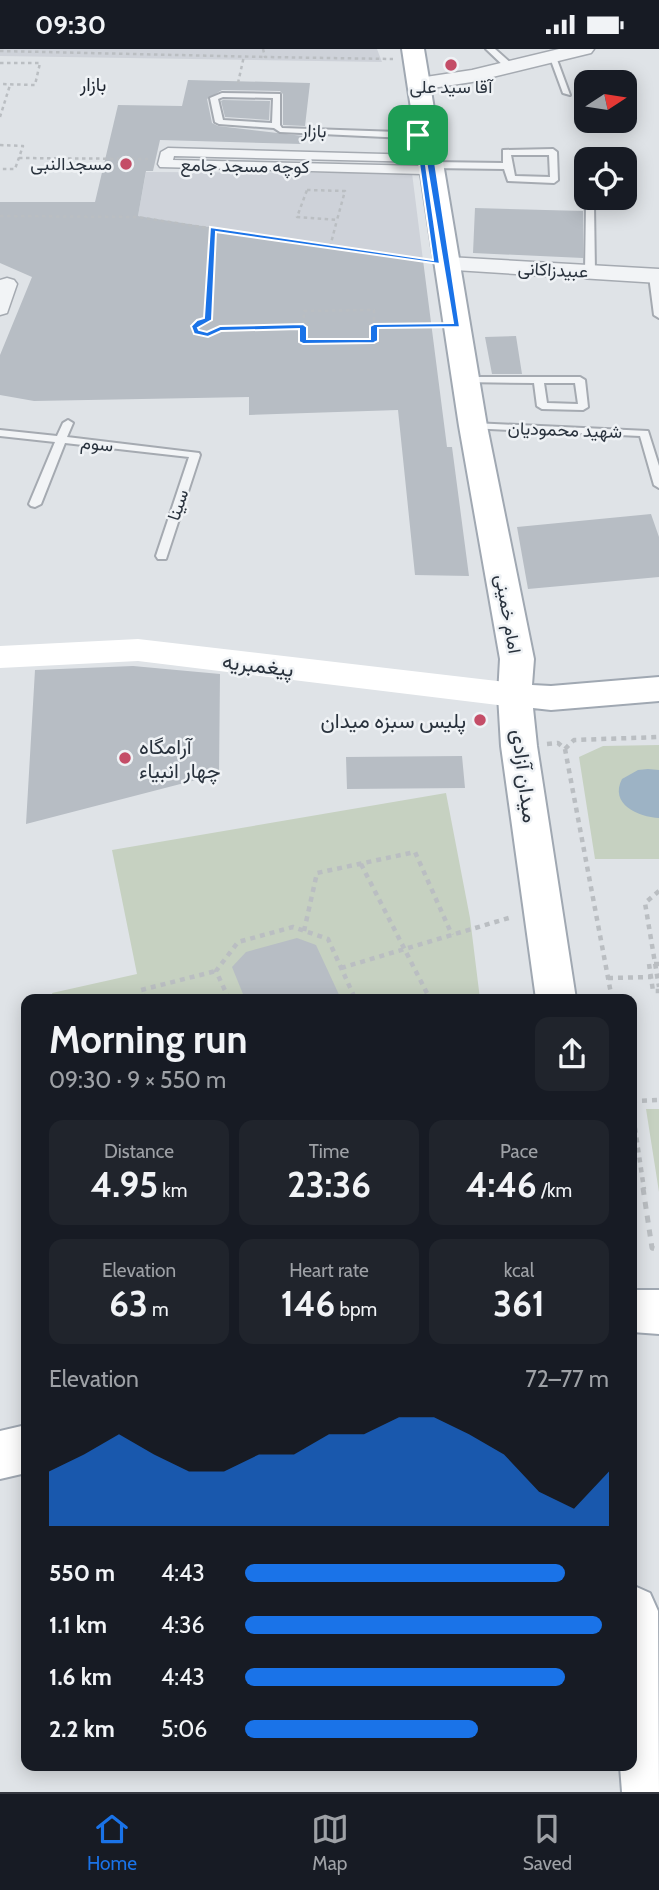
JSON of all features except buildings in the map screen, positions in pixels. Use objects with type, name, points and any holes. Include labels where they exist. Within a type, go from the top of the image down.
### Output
[{"type":"main road","name":"امام خمینی","points":[[405,52],[419,84],[424,153]]},
{"type":"main road","name":"امام خمینی","points":[[405,52],[517,659],[515,695]]},
{"type":"main road","name":"امام خمینی","points":[[442,263],[446,325],[495,659],[515,695]]},
{"type":"main road","name":"پیغمبریه","points":[[0,657],[138,649],[515,695]]},
{"type":"main road","name":"میدان آزادی","points":[[555,994],[519,746],[515,695],[551,698],[659,689]]},
{"type":"main road","points":[[637,1311],[659,1312]]},
{"type":"main road","points":[[0,1455],[21,1450]]},
{"type":"main road","points":[[637,1661],[650,1792]]},
{"type":"street","points":[[419,84],[510,67],[584,49]]},
{"type":"street","name":"کوچه مسجد جامع","points":[[166,159],[168,152],[424,153]]},
{"type":"street","name":"عبیدزاکانی","points":[[442,263],[657,276]]},
{"type":"street","points":[[0,309],[8,284]]},
{"type":"lane","points":[[490,49],[510,67]]},
{"type":"lane","points":[[552,57],[567,93]]},
{"type":"lane","name":"بازار","points":[[276,125],[223,122],[218,119],[214,98],[271,95],[279,99],[276,125],[280,130],[509,166]]},
{"type":"lane","points":[[506,152],[554,152],[554,180],[511,179],[509,166],[506,152]]},
{"type":"lane","points":[[590,210],[590,272]]},
{"type":"lane","points":[[657,276],[659,315]]},
{"type":"lane","points":[[466,380],[539,380],[580,380],[583,407],[542,406],[539,380]]},
{"type":"lane","points":[[36,504],[68,423]]},
{"type":"lane","name":"شهید محمودیان","points":[[473,426],[644,433],[659,485]]},
{"type":"lane","name":"سوم","points":[[0,433],[195,455]]},
{"type":"lane","points":[[647,442],[659,443]]},
{"type":"lane","name":"سینا","points":[[162,556],[195,455]]},
{"type":"path","points":[[263,49],[265,57]]},
{"type":"path","points":[[0,85],[35,85],[42,50]]},
{"type":"path","points":[[0,51],[136,50],[265,57],[405,52]]},
{"type":"path","points":[[236,94],[244,56]]},
{"type":"path","points":[[0,63],[40,64]]},
{"type":"path","points":[[0,117],[10,85]]},
{"type":"path","points":[[0,145],[23,146],[15,169],[0,169]]},
{"type":"path","points":[[19,159],[166,159]]},
{"type":"path","points":[[330,247],[338,220],[345,191],[307,190],[297,217],[338,220]]},
{"type":"path","points":[[0,216],[137,217],[442,263]]},
{"type":"path","points":[[208,320],[212,229]]},
{"type":"path","points":[[374,310],[374,341],[303,342],[303,327],[304,311],[374,310]]},
{"type":"path","points":[[220,328],[216,322],[208,320],[200,321],[194,327],[196,332],[208,334],[220,328],[303,327]]},
{"type":"path","points":[[374,326],[446,325]]},
{"type":"path","points":[[565,749],[574,740],[659,737]]},
{"type":"path","points":[[558,743],[565,749],[611,994]]},
{"type":"path","points":[[304,931],[317,873],[415,852],[452,935]]},
{"type":"path","points":[[361,864],[427,994]]},
{"type":"path","points":[[657,964],[649,964],[653,991],[659,989],[657,964],[645,903],[659,891]]},
{"type":"path","points":[[341,968],[542,908]]},
{"type":"path","points":[[143,994],[141,990],[216,971],[238,942],[293,927],[328,939],[353,994]]},
{"type":"path","points":[[216,971],[227,994]]},
{"type":"path","points":[[608,978],[651,977]]},
{"type":"path","points":[[637,1101],[659,1100]]},
{"type":"path","points":[[637,1143],[652,1248],[659,1250]]},
{"type":"shaded area","points":[[0,49],[377,49],[382,62],[0,56]]},
{"type":"shaded area","points":[[146,172],[412,173],[423,260],[138,216]]},
{"type":"green space","points":[[659,745],[659,859],[595,859],[579,757],[603,746]]},
{"type":"green space","points":[[446,793],[470,918],[479,994],[52,994],[137,974],[112,850]]},
{"type":"green space","points":[[646,1109],[659,1109],[659,1192]]},
{"type":"water","points":[[638,770],[659,770],[659,818],[635,812],[622,802],[619,795],[622,779]]},
{"type":"place","name":"آقا سید علی","points":[[451,65]]},
{"type":"place","name":"مسجدالنبی","points":[[126,164]]},
{"type":"place","name":"پلیس سبزه میدان","points":[[480,720]]},
{"type":"place","name":"آرامگاه چهار انبیاء","points":[[125,758]]},
{"type":"district","name":"بازار","points":[[93,84]]},
{"type":"route","points":[[418,135],[427,136],[457,325],[374,326],[374,341],[303,342],[303,327],[220,328],[208,334],[196,332],[194,327],[200,321],[208,320],[212,229],[437,263],[418,135]]}]
